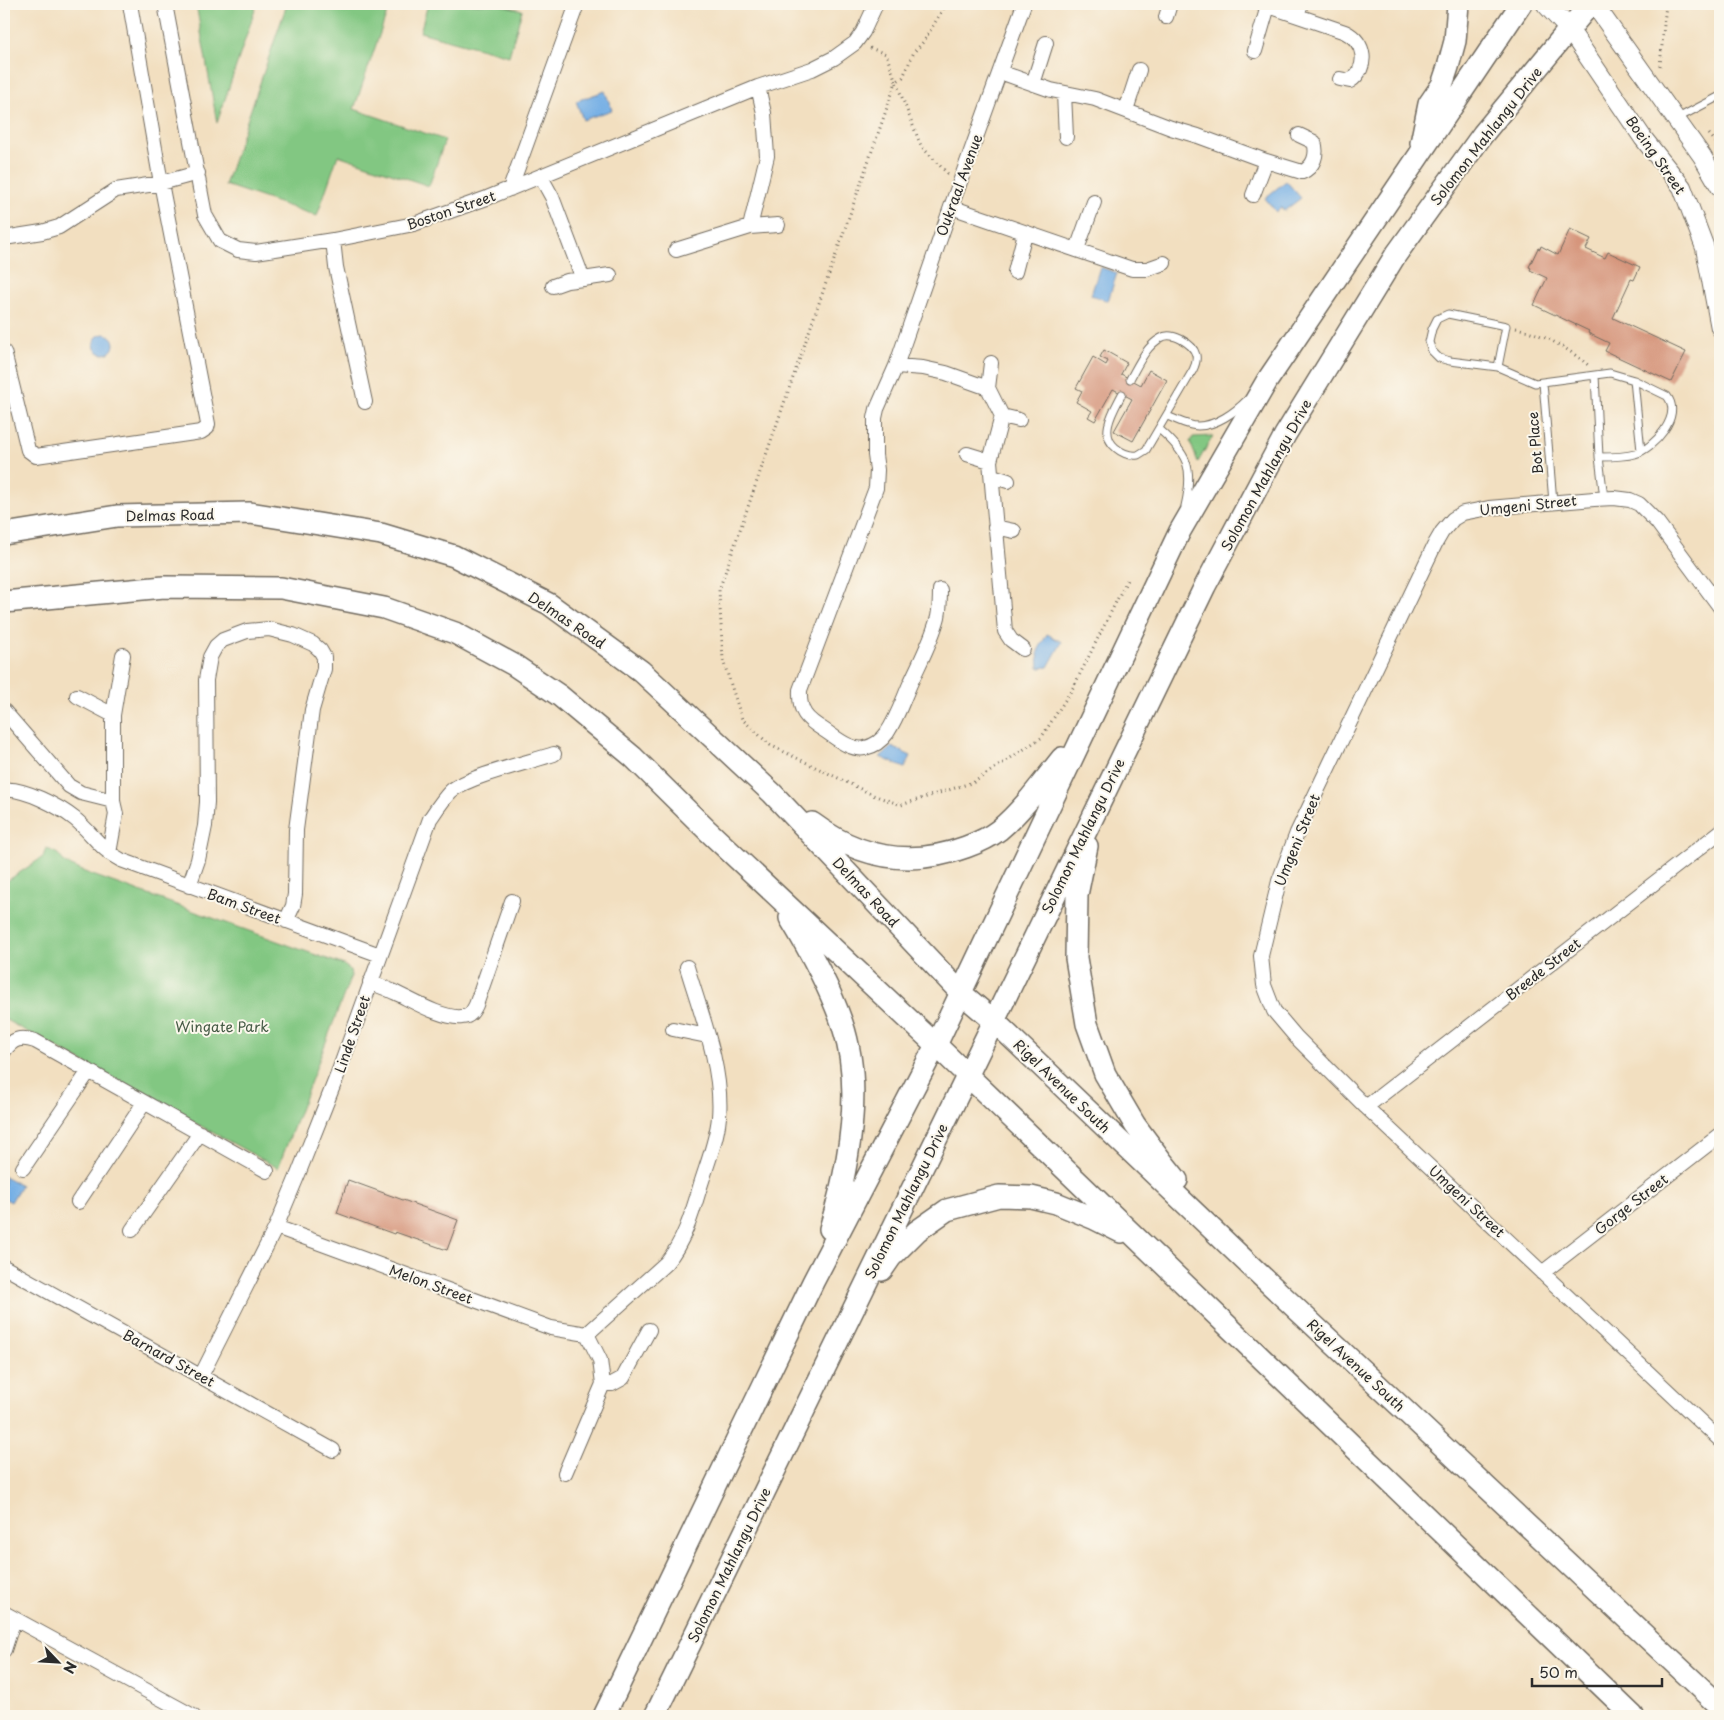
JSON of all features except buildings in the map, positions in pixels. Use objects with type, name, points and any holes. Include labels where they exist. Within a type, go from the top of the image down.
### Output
[{"type":"main road","points":[[1420,153],[1429,104],[1442,85],[1455,41],[1458,4]]},
{"type":"main road","points":[[604,1716],[813,1282],[936,1045],[1180,531],[1267,381],[1521,4]]},
{"type":"main road","name":"Boeing Street","points":[[1546,4],[1569,29]]},
{"type":"main road","name":"Solomon Mahlangu Drive","points":[[655,1716],[994,1021],[1094,811],[1205,586],[1285,435],[1395,256],[1483,134],[1590,4]]},
{"type":"main road","name":"Delmas Road","points":[[4,534],[116,516],[250,513],[381,534],[454,556],[549,604],[641,671],[772,793],[961,993],[994,1021]]},
{"type":"main road","points":[[4,602],[164,587],[281,588],[384,608],[454,633],[514,665],[568,702],[633,757],[777,896],[936,1045],[1633,1716]]},
{"type":"main road","points":[[772,793],[827,834],[846,845],[889,858],[915,859],[946,854],[998,831],[1026,804],[1085,728]]},
{"type":"main road","points":[[1094,811],[1077,895],[1076,958],[1087,1024],[1105,1074],[1134,1125],[1160,1160],[1256,1271]]},
{"type":"main road","points":[[777,896],[806,944],[829,992],[842,1025],[850,1063],[853,1102],[849,1148],[841,1190],[813,1282]]},
{"type":"main road","name":"Rigel Avenue South","points":[[994,1021],[1256,1271],[1720,1706]]},
{"type":"main road","points":[[849,1318],[891,1257],[917,1230],[947,1210],[956,1207],[999,1196],[1031,1197],[1056,1203],[1095,1219],[1139,1241]]},
{"type":"street","points":[[4,352],[28,450],[36,456],[200,432],[208,428],[161,183],[130,4]]},
{"type":"street","name":"Boston Street","points":[[165,4],[205,215],[220,241],[231,247],[256,252],[333,240],[414,224],[541,177],[758,87],[812,69],[847,49],[855,42],[863,32],[876,4]]},
{"type":"street","points":[[510,189],[577,4]]},
{"type":"street","name":"Oukraal Avenue","points":[[940,590],[940,606],[934,629],[894,720],[880,741],[867,748],[852,746],[810,722],[802,709],[800,690],[876,488],[875,418],[877,409],[896,366],[1024,4]]},
{"type":"street","points":[[1594,4],[1702,156],[1720,187]]},
{"type":"street","points":[[1255,51],[1266,5],[1299,10],[1345,32],[1356,40],[1362,55],[1359,74],[1350,81],[1340,79]]},
{"type":"street","name":"Boeing Street","points":[[1569,29],[1643,138],[1682,187],[1705,248],[1720,328]]},
{"type":"street","points":[[1033,84],[1046,43]]},
{"type":"street","points":[[1126,110],[1139,70]]},
{"type":"street","points":[[1000,72],[1064,93],[1095,99],[1298,172],[1305,171],[1315,158],[1316,148],[1312,140],[1299,135]]},
{"type":"street","points":[[750,227],[767,156],[764,113],[758,87]]},
{"type":"street","points":[[1064,93],[1066,136]]},
{"type":"street","points":[[1253,194],[1266,161]]},
{"type":"street","points":[[4,238],[52,230],[116,190],[161,183],[198,173]]},
{"type":"street","points":[[541,177],[552,197],[583,279]]},
{"type":"street","points":[[1077,249],[1094,202]]},
{"type":"street","points":[[951,207],[1140,270],[1164,263]]},
{"type":"street","points":[[676,250],[750,227],[778,225]]},
{"type":"street","points":[[1015,272],[1025,233]]},
{"type":"street","points":[[333,240],[336,267],[365,402]]},
{"type":"street","points":[[553,286],[567,281],[610,275]]},
{"type":"street","points":[[991,363],[988,388],[1002,416],[990,461],[1005,631],[1011,640],[1023,649]]},
{"type":"street","points":[[896,366],[923,368],[988,388]]},
{"type":"street","points":[[1002,416],[1019,420]]},
{"type":"street","points":[[967,454],[990,461]]},
{"type":"street","points":[[992,476],[1008,481]]},
{"type":"street","name":"Umgeni Street","points":[[1719,1437],[1366,1107],[1296,1037],[1274,1011],[1264,985],[1261,956],[1278,881],[1297,833],[1442,532],[1453,519],[1463,514],[1489,508],[1604,498],[1630,500],[1645,509],[1657,522],[1720,607]]},
{"type":"street","points":[[996,527],[1014,532]]},
{"type":"street","points":[[189,886],[198,860],[205,826],[207,802],[206,680],[210,657],[222,640],[247,631],[269,629],[293,636],[313,644],[320,650],[324,656],[324,669],[312,710],[296,830],[295,894],[286,921]]},
{"type":"street","points":[[109,853],[116,814],[113,801],[113,715],[122,655]]},
{"type":"street","points":[[77,696],[113,715]]},
{"type":"street","points":[[4,711],[69,786],[81,793],[113,801]]},
{"type":"street","name":"Linde Street","points":[[201,1376],[276,1227],[337,1076],[430,819],[452,791],[466,783],[554,754]]},
{"type":"street","name":"Bam Street","points":[[4,790],[10,789],[29,794],[74,818],[109,853],[121,860],[380,955]]},
{"type":"street","name":"Breede Street","points":[[1366,1107],[1720,832]]},
{"type":"street","points":[[370,982],[433,1011],[462,1017],[469,1015],[473,1012],[476,1005],[512,901]]},
{"type":"street","points":[[566,1473],[604,1384],[600,1360],[587,1334],[673,1255],[691,1218],[719,1118],[720,1096],[717,1074],[686,968]]},
{"type":"street","points":[[673,1030],[707,1036]]},
{"type":"street","points":[[4,1051],[9,1044],[17,1039],[24,1038],[35,1041],[267,1171]]},
{"type":"street","points":[[23,1168],[88,1071]]},
{"type":"street","points":[[78,1202],[144,1102]]},
{"type":"street","points":[[132,1230],[200,1132]]},
{"type":"street","name":"Gorge Street","points":[[1542,1272],[1720,1135]]},
{"type":"street","name":"Melon Street","points":[[276,1227],[551,1328],[587,1334]]},
{"type":"street","name":"Barnard Street","points":[[4,1267],[333,1450]]},
{"type":"street","points":[[604,1384],[612,1384],[623,1378],[650,1330]]},
{"type":"street","points":[[4,1650],[9,1616],[193,1716]]},
{"type":"lane","points":[[1675,119],[1720,96]]},
{"type":"lane","points":[[1702,156],[1712,171],[1720,174]]},
{"type":"lane","points":[[1498,367],[1506,326],[1448,314],[1437,319],[1429,342],[1432,351],[1440,358],[1498,367],[1535,383],[1610,373],[1634,380],[1667,396],[1673,409],[1671,418],[1664,430],[1652,442],[1635,454],[1599,458]]},
{"type":"lane","points":[[1122,394],[1109,422],[1108,433],[1112,445],[1123,453],[1138,456],[1146,450],[1167,416],[1196,363],[1196,354],[1190,346],[1173,336],[1162,337],[1149,348],[1130,379]]},
{"type":"lane","points":[[1595,375],[1599,458],[1604,498]]},
{"type":"lane","points":[[1634,380],[1641,450]]},
{"type":"lane","points":[[1167,416],[1186,424],[1198,426],[1210,424],[1223,418],[1243,404],[1267,381]]},
{"type":"lane","name":"Bot Place","points":[[1543,383],[1553,502]]},
{"type":"lane","points":[[1159,429],[1178,447],[1185,457],[1189,471],[1187,500],[1180,531]]},
{"type":"path","points":[[946,4],[924,41],[914,52],[903,77],[896,82],[921,146],[959,185]]},
{"type":"path","points":[[1660,70],[1666,4]]},
{"type":"path","points":[[1704,128],[1720,146]]},
{"type":"path","points":[[1506,326],[1532,333],[1575,354],[1594,370],[1595,375]]},
{"type":"green space","points":[[196,4],[257,4],[217,123]]},
{"type":"green space","points":[[287,4],[390,4],[354,109],[445,140],[429,186],[338,155],[317,216],[225,185]]},
{"type":"green space","points":[[428,4],[497,4],[522,10],[509,56],[420,32]]},
{"type":"green space","points":[[1213,436],[1198,462],[1190,442],[1193,437]]},
{"type":"green space","name":"Wingate Park","points":[[46,848],[58,854],[65,863],[87,873],[344,965],[350,970],[351,976],[278,1168],[4,1019],[4,883],[43,857]]},
{"type":"water","points":[[605,91],[612,110],[583,120],[576,101]]},
{"type":"water","points":[[1286,181],[1301,198],[1284,211],[1281,207],[1276,212],[1265,198]]},
{"type":"water","points":[[1100,267],[1117,273],[1108,301],[1091,295]]},
{"type":"water","points":[[104,334],[111,337],[114,344],[111,351],[104,354],[97,351],[94,344],[97,337]]},
{"type":"water","points":[[1047,634],[1062,642],[1048,667],[1039,668],[1038,651]]},
{"type":"water","points":[[892,747],[911,756],[905,768],[880,757]]},
{"type":"water","points":[[4,1176],[21,1185],[11,1202],[4,1198]]}]
